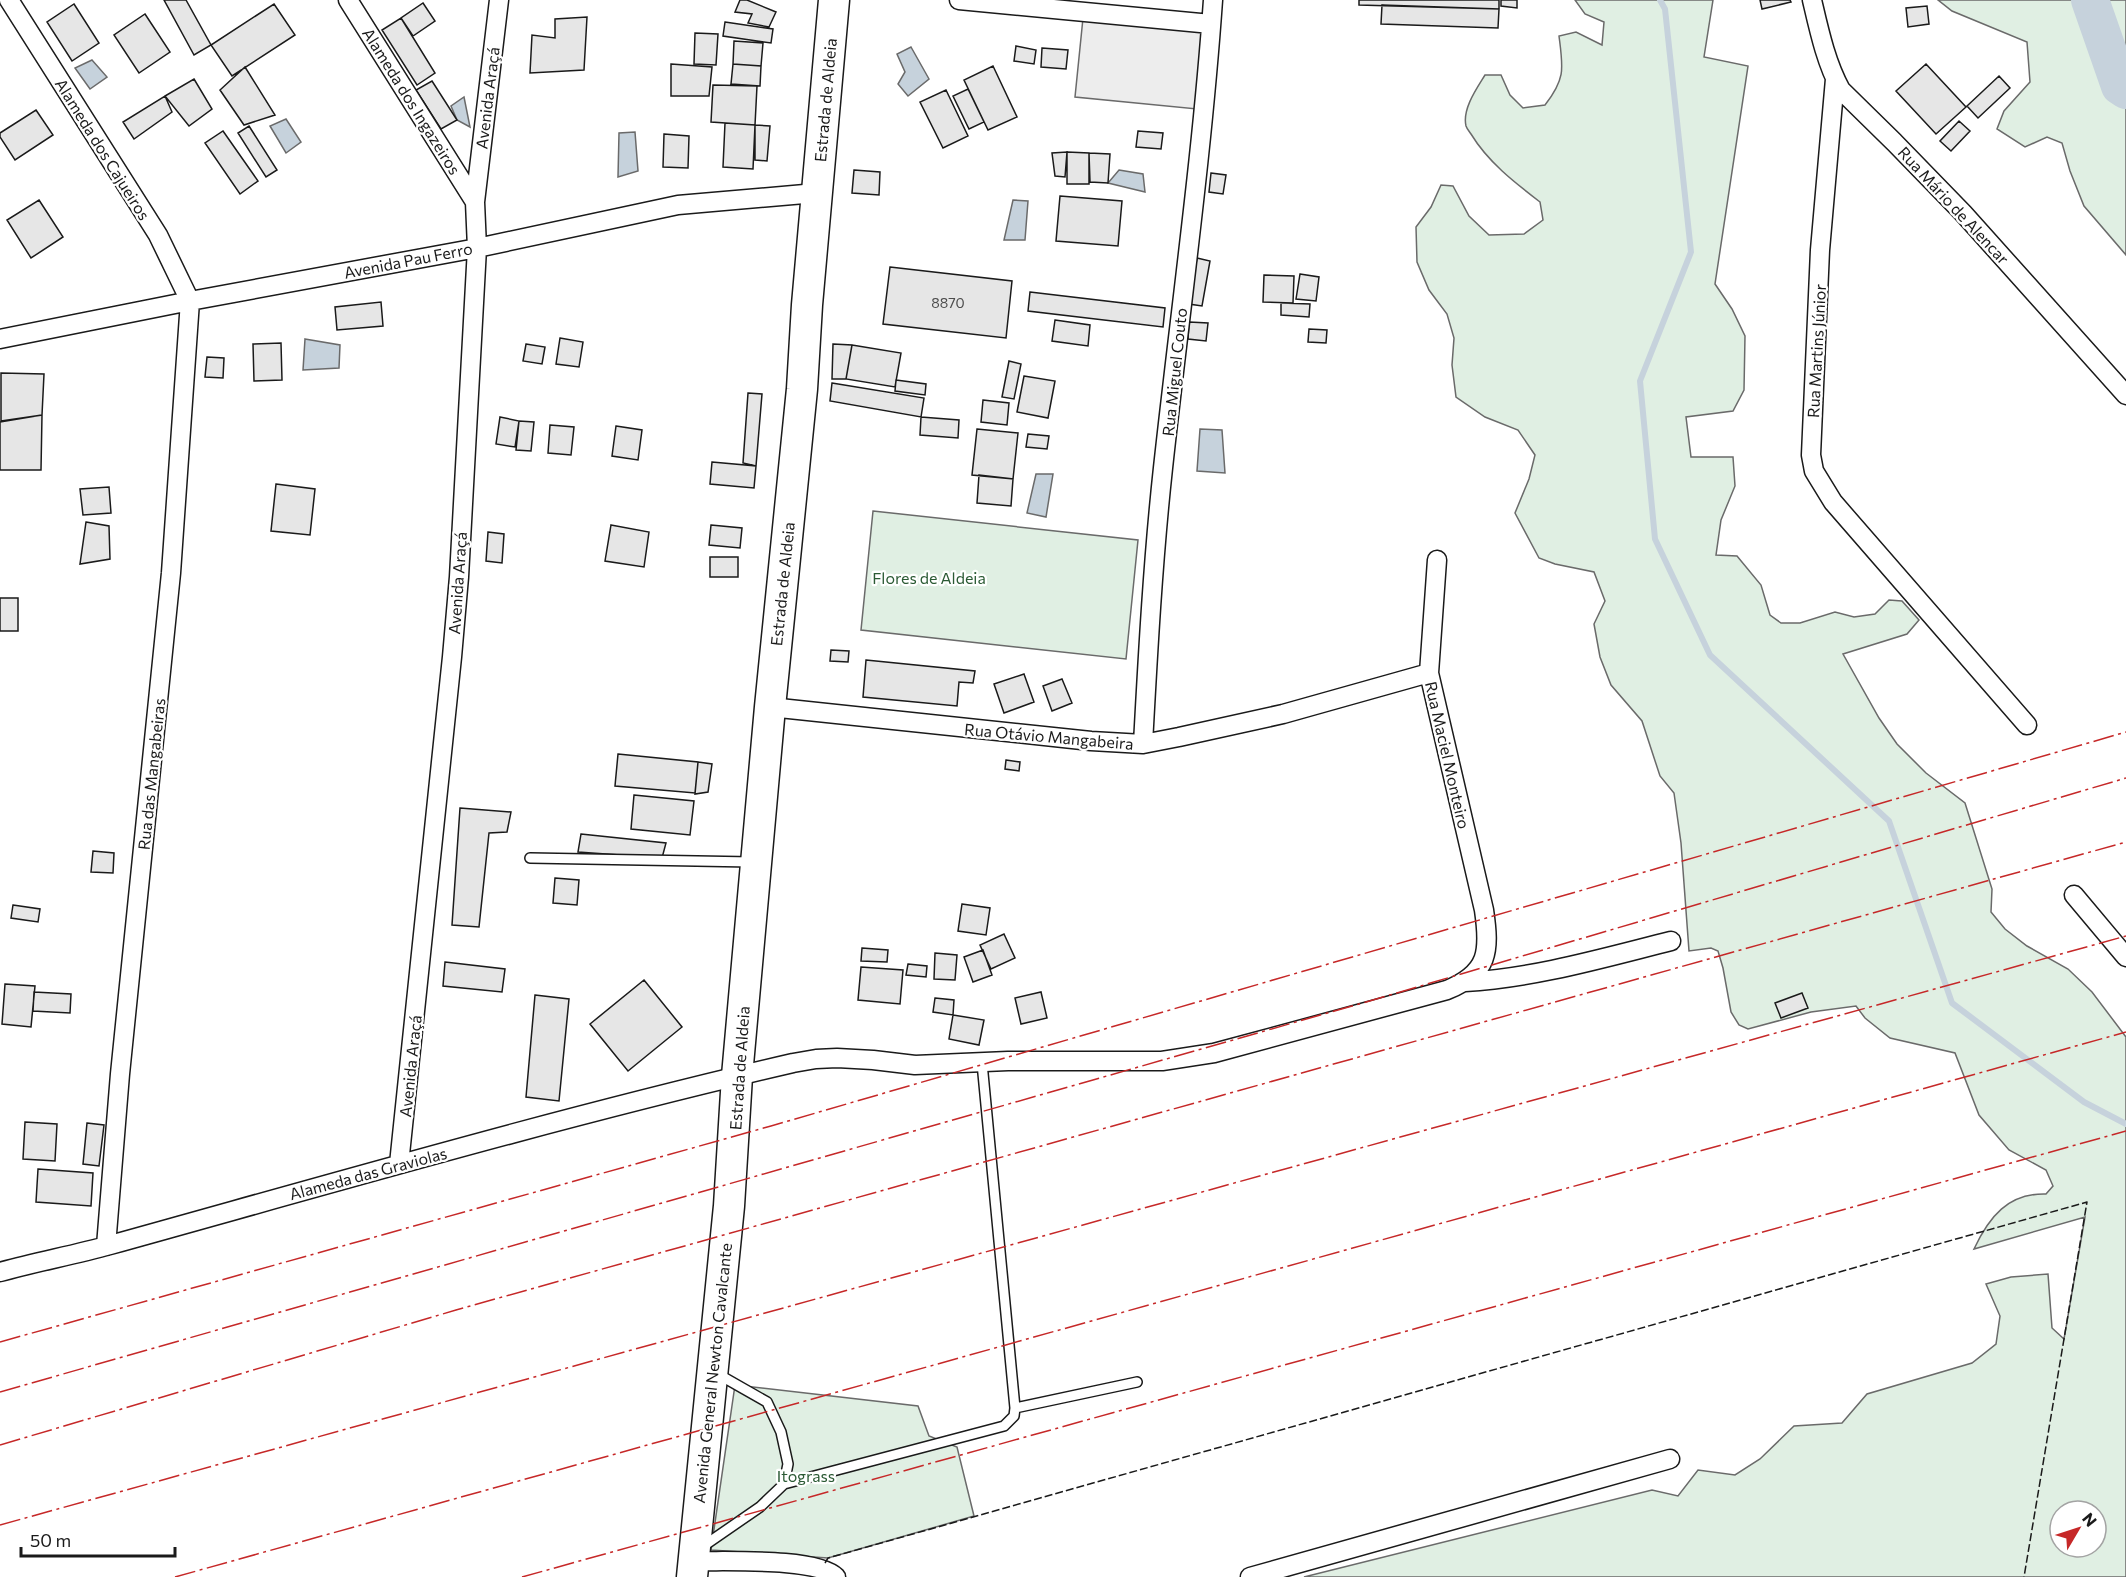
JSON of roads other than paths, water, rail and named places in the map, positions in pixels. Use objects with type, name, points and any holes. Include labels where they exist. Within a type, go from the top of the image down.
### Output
[{"type":"main road","name":"Estrada de Aldeia","points":[[732,1169],[737,1076],[770,708],[802,389],[816,193],[834,0]]},
{"type":"main road","name":"Avenida General Newton Cavalcante","points":[[693,1564],[732,1169]]},
{"type":"street","name":"Alameda dos Cajueiros","points":[[9,0],[158,235],[190,301]]},
{"type":"street","name":"Alameda dos Ingazeiros","points":[[348,0],[475,202]]},
{"type":"street","name":"Avenida Araçá","points":[[399,1164],[459,577],[477,248],[475,202],[498,0]]},
{"type":"street","points":[[959,0],[1211,24]]},
{"type":"street","name":"Rua Miguel Couto","points":[[1143,744],[1150,612],[1162,471],[1193,205],[1213,0]]},
{"type":"street","name":"Rua Mário de Alencar","points":[[1812,0],[1835,79],[1848,97],[1963,213],[2126,394]]},
{"type":"street","name":"Rua Martins Júnior","points":[[1835,79],[1820,250],[1811,455],[1814,471],[1833,502],[2027,725]]},
{"type":"street","name":"Avenida Pau Ferro","points":[[0,339],[477,248],[678,205],[816,193]]},
{"type":"street","name":"Rua das Mangabeiras","points":[[106,1246],[120,1074],[171,573],[190,301]]},
{"type":"street","name":"Rua Maciel Monteiro","points":[[1437,561],[1428,673],[1487,930],[1486,947],[1476,974],[1465,982]]},
{"type":"street","name":"Rua Otávio Mangabeira","points":[[770,708],[1091,741],[1143,744],[1283,714],[1428,673]]},
{"type":"street","points":[[2074,895],[2126,957]]},
{"type":"street","name":"Alameda das Graviolas","points":[[0,1272],[106,1246],[399,1164],[737,1076],[816,1059],[873,1060],[915,1065],[1162,1061],[1214,1053],[1447,990],[1465,982],[1500,980],[1537,974],[1671,941]]},
{"type":"street","points":[[1250,1577],[1670,1459]]},
{"type":"street","points":[[693,1564],[804,1564],[822,1568],[836,1577]]},
{"type":"lane","points":[[530,858],[757,862]]},
{"type":"lane","points":[[693,1564],[784,1484],[1004,1426],[1014,1416],[982,1063]]},
{"type":"lane","points":[[712,1370],[767,1402],[780,1432],[788,1464],[784,1484]]},
{"type":"lane","points":[[1015,1408],[1137,1382]]},
{"type":"waterway","points":[[1660,0],[1665,9],[1691,252],[1640,381],[1655,539],[1710,655],[1889,821],[1952,1003],[2084,1102],[2126,1124]]},
{"type":"waterway","points":[[2090,0],[2120,86],[2126,90]]},
{"type":"park label","name":"Flores de Aldeia","points":[[929,577]]},
{"type":"park label","name":"Itograss","points":[[806,1475]]}]
